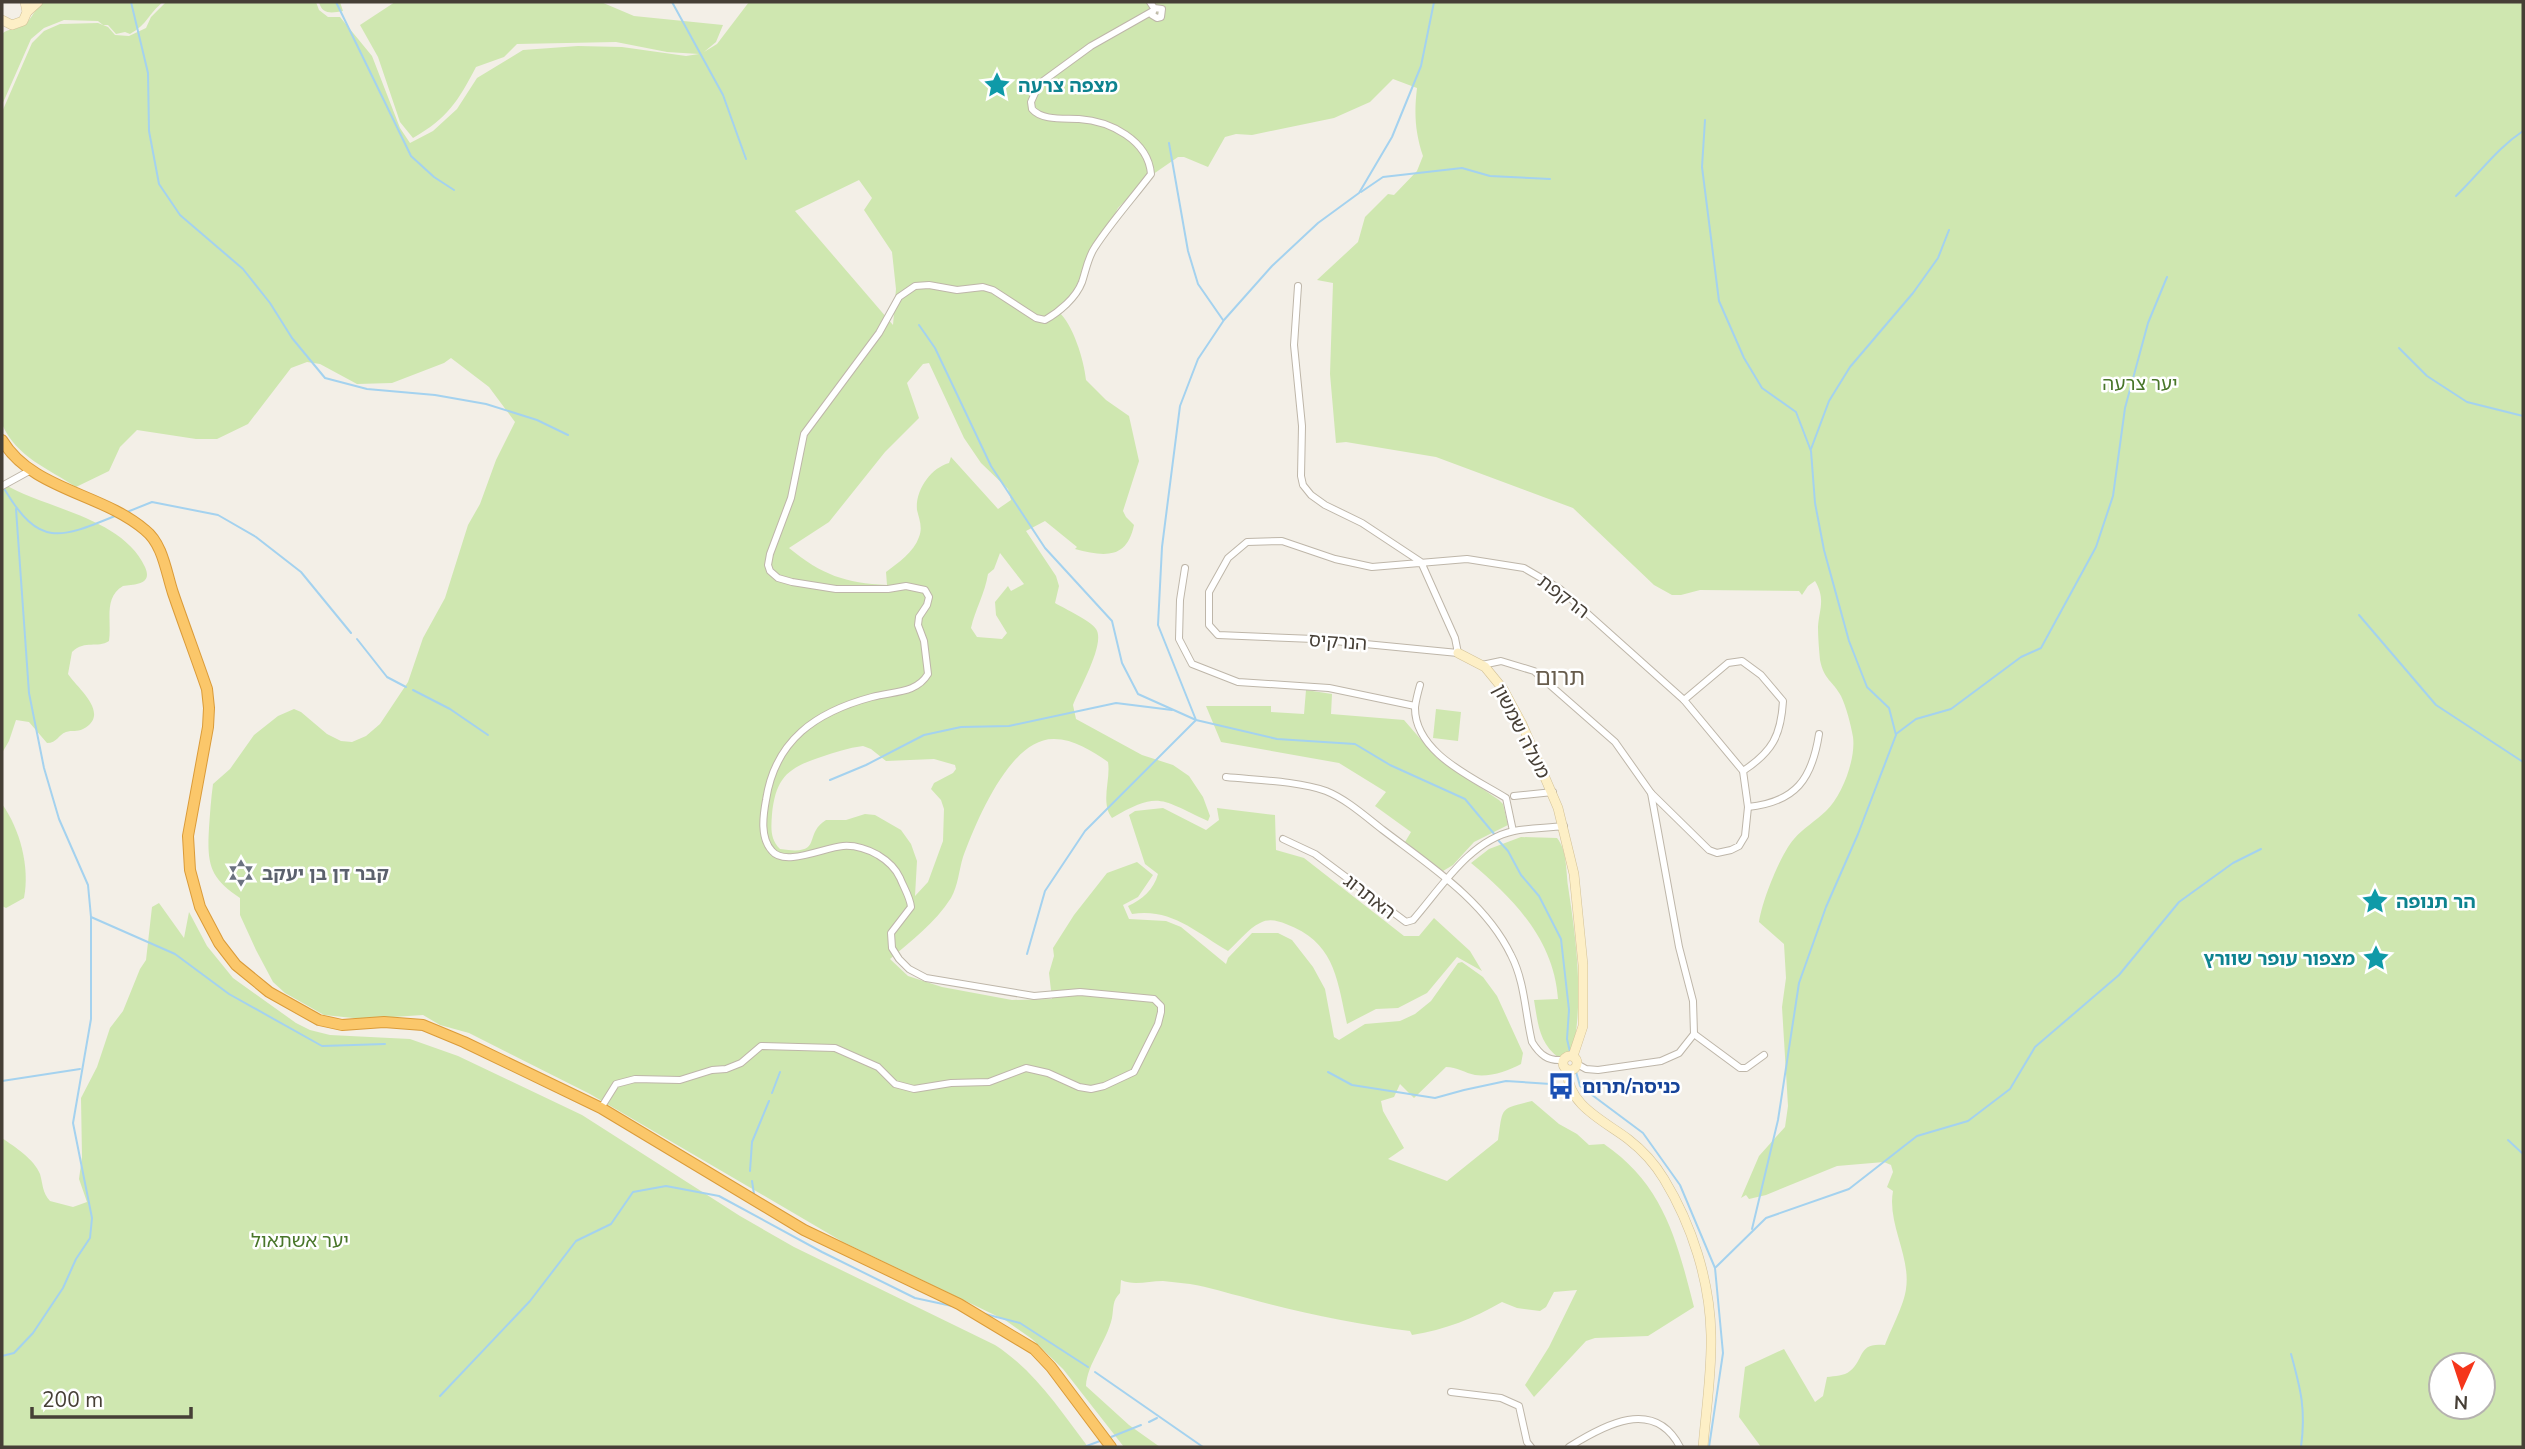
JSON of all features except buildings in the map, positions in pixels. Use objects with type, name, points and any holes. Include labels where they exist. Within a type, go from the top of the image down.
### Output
[{"type":"highway","points":[[2,440],[7,448],[32,470],[51,482],[119,512],[147,531],[161,553],[207,689],[209,708],[205,750],[188,835],[190,870],[200,907],[219,943],[236,965],[269,992],[319,1020],[342,1025],[384,1022],[435,1028],[601,1108],[804,1230],[959,1304],[1034,1349],[1051,1367],[1111,1447]]},
{"type":"street","points":[[2,29],[23,22],[26,7],[38,2]]},
{"type":"street","points":[[601,1108],[616,1084],[635,1079],[680,1080],[712,1070],[726,1069],[741,1063],[761,1046],[835,1048],[878,1067],[895,1084],[914,1089],[951,1083],[989,1082],[1026,1068],[1091,1089],[1127,1077],[1139,1065],[1158,1024],[1161,1012],[1158,1002],[1080,992],[1014,995],[977,986],[943,983],[909,970],[892,947],[891,933],[911,907],[891,864],[858,846],[842,846],[799,857],[777,856],[765,840],[763,816],[773,771],[801,730],[817,718],[845,706],[874,696],[913,688],[923,682],[928,674],[924,641],[918,625],[929,597],[925,590],[917,587],[819,587],[778,578],[770,571],[769,554],[791,498],[804,434],[879,333],[900,297],[915,286],[993,290],[1037,318],[1045,320],[1075,295],[1081,286],[1091,252],[1118,212],[1151,174],[1150,163],[1139,145],[1127,134],[1101,123],[1039,115],[1032,109],[1031,102],[1040,84],[1080,53],[1152,7]]},
{"type":"street","points":[[2,20],[12,25]]},
{"type":"street","points":[[1298,286],[1294,345],[1302,426],[1303,485],[1315,499],[1362,523],[1421,562],[1455,638],[1458,653]]},
{"type":"street","points":[[2,486],[32,470]]},
{"type":"street","name":"הרקפת","points":[[1218,635],[1209,625],[1209,592],[1228,558],[1247,542],[1282,541],[1335,559],[1372,567],[1467,559],[1524,568],[1560,589],[1685,699],[1743,771]]},
{"type":"street","points":[[1185,568],[1180,600],[1179,639],[1192,664],[1238,682],[1329,688],[1415,706]]},
{"type":"street","name":"הנרקיס","points":[[1218,635],[1314,639],[1458,653]]},
{"type":"street","name":"מעלה שמשון","points":[[1458,653],[1482,665],[1503,688],[1553,792],[1563,826],[1574,874],[1584,978],[1583,1026],[1573,1064]]},
{"type":"street","points":[[1482,665],[1501,660],[1534,671],[1615,742],[1651,793],[1709,850],[1717,853],[1731,850],[1739,846],[1745,836],[1748,807],[1743,771],[1761,759],[1773,744],[1782,720],[1783,701],[1761,675],[1742,661],[1728,663],[1685,699]]},
{"type":"street","points":[[1420,685],[1415,706],[1417,722],[1430,745],[1452,763],[1506,798],[1513,831]]},
{"type":"street","points":[[1748,807],[1768,805],[1790,795],[1807,777],[1812,767],[1819,734]]},
{"type":"street","points":[[1226,777],[1330,792],[1447,880],[1486,917],[1511,955],[1520,979],[1532,1042],[1537,1051],[1552,1060],[1562,1060],[1567,1056],[1573,1064],[1598,1070],[1661,1061],[1679,1053],[1694,1034],[1693,1001],[1679,947],[1651,793]]},
{"type":"street","points":[[1514,796],[1553,792]]},
{"type":"street","points":[[1447,880],[1480,846],[1513,831],[1563,826]]},
{"type":"street","name":"האתרוג","points":[[1283,839],[1315,854],[1406,922],[1413,920],[1447,880]]},
{"type":"street","points":[[1694,1034],[1740,1068],[1746,1068],[1763,1055]]},
{"type":"street","points":[[1573,1064],[1568,1078],[1572,1090],[1585,1108],[1631,1141],[1658,1170],[1692,1237],[1708,1299],[1711,1336],[1703,1447]]},
{"type":"street","points":[[1451,1392],[1501,1398],[1518,1406],[1527,1442],[1531,1447]]},
{"type":"street","points":[[1569,1447],[1610,1424],[1629,1418],[1658,1424],[1671,1433],[1680,1447]]},
{"type":"green space","points":[[44,2],[163,2],[130,34],[116,34],[108,25],[98,21],[64,20],[44,28],[31,39],[2,105],[2,34],[24,25]]},
{"type":"green space","name":"יער צרעה","points":[[166,2],[316,2],[319,10],[328,17],[340,17],[372,56],[400,128],[410,143],[433,131],[457,109],[477,78],[523,50],[578,46],[622,47],[686,56],[699,54],[667,52],[616,42],[517,44],[504,57],[476,67],[444,116],[413,138],[400,122],[378,57],[360,25],[395,2],[601,2],[634,16],[723,25],[716,42],[704,52],[717,44],[749,2],[2523,2],[2523,1447],[1761,1447],[1739,1417],[1745,1367],[1784,1349],[1815,1402],[1823,1396],[1827,1377],[1850,1371],[1870,1346],[1885,1345],[1905,1295],[1907,1277],[1893,1216],[1893,1191],[1887,1187],[1893,1172],[1891,1165],[1884,1162],[1837,1166],[1766,1195],[1749,1199],[1746,1195],[1741,1198],[1759,1156],[1785,1127],[1788,1106],[1782,1007],[1786,978],[1784,944],[1759,922],[1761,913],[1783,856],[1798,835],[1832,804],[1842,787],[1852,756],[1853,737],[1845,705],[1824,672],[1820,660],[1820,593],[1815,581],[1802,595],[1799,591],[1700,590],[1672,595],[1654,585],[1573,508],[1436,457],[1346,442],[1336,443],[1330,374],[1333,283],[1317,280],[1358,242],[1365,217],[1388,194],[1394,195],[1417,171],[1423,156],[1416,122],[1417,88],[1393,79],[1370,102],[1334,118],[1252,135],[1236,134],[1225,137],[1208,167],[1178,157],[1149,177],[1118,208],[1074,290],[1058,311],[1077,343],[1086,380],[1106,400],[1129,416],[1139,461],[1123,511],[1134,525],[1131,536],[1120,550],[1105,554],[1075,549],[1077,547],[1045,521],[1026,531],[1056,576],[1059,586],[1055,603],[1088,622],[1096,629],[1098,636],[1095,655],[1073,705],[1076,719],[1142,755],[1173,765],[1189,776],[1203,797],[1210,816],[1208,821],[1160,801],[1141,804],[1112,818],[1106,798],[1108,762],[1069,741],[1054,739],[1038,742],[1023,752],[997,784],[963,857],[957,883],[945,907],[890,959],[908,976],[942,987],[1012,1000],[1052,999],[1049,973],[1054,956],[1053,948],[1074,915],[1107,873],[1137,862],[1153,875],[1138,897],[1123,905],[1129,919],[1166,921],[1181,927],[1226,964],[1228,958],[1252,933],[1278,933],[1292,940],[1313,967],[1325,989],[1334,1037],[1339,1040],[1365,1024],[1400,1021],[1415,1014],[1431,1001],[1458,963],[1462,962],[1483,977],[1497,996],[1523,1053],[1521,1064],[1487,1075],[1475,1075],[1446,1067],[1414,1098],[1400,1084],[1394,1097],[1381,1101],[1383,1111],[1404,1148],[1388,1159],[1447,1181],[1498,1140],[1504,1111],[1532,1101],[1589,1145],[1604,1144],[1641,1177],[1665,1216],[1674,1237],[1694,1307],[1648,1336],[1595,1338],[1586,1341],[1534,1397],[1525,1385],[1549,1347],[1577,1290],[1554,1292],[1546,1307],[1540,1311],[1517,1308],[1502,1302],[1459,1323],[1412,1335],[1410,1331],[1307,1313],[1197,1285],[1163,1281],[1131,1283],[1121,1280],[1112,1318],[1090,1369],[1086,1386],[1129,1425],[1160,1447],[1124,1447],[1063,1369],[1032,1339],[1005,1320],[843,1242],[590,1094],[469,1033],[440,1025],[423,1015],[363,1019],[324,1015],[285,993],[273,982],[256,950],[240,915],[240,898],[222,884],[212,869],[208,840],[213,784],[230,769],[254,735],[278,716],[294,709],[341,741],[352,742],[366,736],[380,724],[408,682],[423,638],[445,598],[468,525],[480,504],[496,460],[515,422],[489,387],[451,358],[392,383],[357,384],[320,364],[307,362],[291,368],[248,424],[217,439],[196,439],[137,430],[120,447],[109,471],[76,487],[24,454],[2,424],[2,112],[32,43],[44,31],[60,24],[98,23],[108,27],[115,35],[129,36],[146,28],[151,17]],"holes":[[[859,180],[872,198],[864,210],[892,252],[896,289],[893,325],[795,211]],[[929,363],[964,438],[981,463],[1008,489],[1011,500],[998,509],[951,457],[949,463],[930,475],[922,488],[917,502],[921,526],[919,537],[910,552],[886,572],[887,585],[846,580],[823,571],[789,548],[829,522],[885,452],[919,418],[907,383],[923,364]],[[1000,553],[1024,584],[1011,591],[1008,586],[995,602],[996,615],[1007,633],[1002,639],[977,637],[971,628],[988,574],[994,569]],[[863,746],[886,761],[934,759],[955,765],[953,773],[934,783],[931,789],[941,800],[944,809],[943,841],[928,882],[915,896],[917,861],[911,844],[901,830],[875,815],[826,820],[819,826],[808,847],[803,850],[780,849],[774,841],[771,829],[774,802],[785,776],[809,761]]]},
{"type":"green space","points":[[319,2],[340,2],[343,11],[325,11]]},
{"type":"green space","points":[[2,483],[101,525],[119,536],[134,550],[145,567],[147,577],[137,584],[123,586],[113,597],[109,641],[82,646],[72,652],[68,674],[93,708],[91,723],[83,729],[66,732],[53,742],[47,743],[29,722],[16,720],[2,753]]},
{"type":"green space","points":[[1306,690],[1332,694],[1331,714],[1404,720],[1437,758],[1503,804],[1508,825],[1474,842],[1453,865],[1443,871],[1405,842],[1411,832],[1375,806],[1386,792],[1339,763],[1221,742],[1206,706],[1271,706],[1271,712],[1304,714]]},
{"type":"green space","points":[[1436,709],[1461,712],[1458,741],[1433,738]]},
{"type":"green space","points":[[2,804],[14,825],[26,874],[24,898],[6,908],[2,906]]},
{"type":"green space","points":[[1163,808],[1206,830],[1219,820],[1217,808],[1275,815],[1276,850],[1304,858],[1404,936],[1419,936],[1434,918],[1470,951],[1482,971],[1457,957],[1427,993],[1398,1008],[1376,1009],[1347,1024],[1331,964],[1315,941],[1302,932],[1280,922],[1263,921],[1228,951],[1171,918],[1146,913],[1132,914],[1128,906],[1147,893],[1158,874],[1145,864],[1129,815],[1135,811]]},
{"type":"green space","points":[[1521,837],[1557,838],[1566,861],[1576,947],[1578,1009],[1573,1050],[1559,1058],[1543,1039],[1534,1000],[1558,999],[1549,958],[1529,922],[1516,906],[1471,863],[1489,849]]},
{"type":"green space","name":"יער אשתאול","points":[[159,903],[184,938],[189,912],[207,946],[233,978],[296,1023],[330,1035],[410,1039],[458,1056],[582,1115],[740,1216],[794,1247],[995,1345],[1035,1379],[1088,1447],[2,1447],[2,1138],[33,1163],[50,1201],[73,1207],[87,1202],[79,1179],[82,1157],[81,1098],[97,1067],[110,1028],[123,1011],[146,960],[152,907]]},
{"type":"waterway","points":[[131,2],[148,73],[149,131],[159,184],[180,215],[243,269],[270,303],[292,338],[325,378],[367,389],[435,395],[486,404],[537,420],[568,435]]},
{"type":"waterway","points":[[336,2],[411,156],[434,177],[454,190]]},
{"type":"waterway","points":[[672,2],[723,95],[746,159]]},
{"type":"waterway","points":[[1027,954],[1045,891],[1085,831],[1196,720],[1158,625],[1162,547],[1180,406],[1198,359],[1224,320],[1272,266],[1318,223],[1359,193],[1392,137],[1421,66],[1434,2]]},
{"type":"waterway","points":[[1705,120],[1702,167],[1719,301],[1744,358],[1762,388],[1796,412],[1811,451],[1815,503],[1824,550],[1849,641],[1867,687],[1889,708],[1896,735],[1858,834],[1826,907],[1799,983],[1778,1120],[1752,1229]]},
{"type":"waterway","points":[[2456,196],[2496,153],[2523,131]]},
{"type":"waterway","points":[[1169,143],[1188,251],[1198,284],[1223,320]]},
{"type":"waterway","points":[[1361,192],[1383,177],[1462,168],[1490,176],[1550,179]]},
{"type":"waterway","points":[[1811,449],[1829,401],[1850,367],[1913,293],[1938,258],[1949,230]]},
{"type":"waterway","points":[[1896,734],[1916,719],[1951,709],[2021,657],[2041,648],[2096,547],[2113,496],[2125,408],[2148,323],[2167,277]]},
{"type":"waterway","points":[[919,325],[935,348],[991,466],[1045,548],[1112,621],[1122,663],[1138,694],[1196,720],[1277,739],[1355,744],[1390,765],[1465,799],[1495,835]]},
{"type":"waterway","points":[[2399,348],[2427,376],[2467,402],[2523,416]]},
{"type":"waterway","points":[[5,490],[29,521],[52,533],[79,530],[115,516]]},
{"type":"waterway","points":[[127,512],[152,502],[218,515],[256,537],[301,572],[351,633]]},
{"type":"waterway","points":[[2,1356],[14,1353],[33,1333],[63,1288],[76,1259],[90,1238],[92,1218],[73,1123],[91,1019],[91,917],[88,885],[59,819],[44,768],[29,693],[16,509]]},
{"type":"waterway","points":[[2359,615],[2436,705],[2523,762]]},
{"type":"waterway","points":[[357,639],[387,677],[406,687]]},
{"type":"waterway","points":[[413,690],[450,709],[488,735]]},
{"type":"waterway","points":[[830,780],[924,735],[961,727],[1009,726],[1116,703],[1172,710]]},
{"type":"waterway","points":[[1498,840],[1508,851],[1521,875],[1539,896],[1561,939],[1569,1010],[1567,1039],[1570,1052]]},
{"type":"waterway","points":[[1716,1267],[1766,1218],[1849,1189],[1917,1136],[1968,1121],[2010,1089],[2035,1047],[2119,975],[2179,902],[2233,863],[2261,849]]},
{"type":"waterway","points":[[91,917],[175,954],[229,994],[322,1046],[385,1044]]},
{"type":"waterway","points":[[1573,1061],[1580,1086],[1643,1133],[1680,1185],[1715,1268],[1723,1353],[1709,1447]]},
{"type":"waterway","points":[[2,1081],[80,1069]]},
{"type":"waterway","points":[[772,1093],[780,1072]]},
{"type":"waterway","points":[[1328,1072],[1352,1085],[1435,1098],[1506,1081],[1566,1085]]},
{"type":"waterway","points":[[750,1171],[752,1142],[769,1101]]},
{"type":"waterway","points":[[2508,1140],[2523,1154]]},
{"type":"waterway","points":[[752,1181],[754,1194]]},
{"type":"waterway","points":[[440,1396],[530,1301],[576,1241],[611,1224],[633,1192],[666,1186],[719,1196],[822,1252],[915,1298],[952,1306]]},
{"type":"waterway","points":[[985,1314],[1020,1323],[1088,1367]]},
{"type":"waterway","points":[[2291,1354],[2302,1400],[2301,1447]]},
{"type":"waterway","points":[[1095,1372],[1203,1447]]},
{"type":"waterway","points":[[1149,1422],[1157,1418]]},
{"type":"waterway","points":[[1111,1437],[1141,1425]]},
{"type":"waterway","points":[[1084,1447],[1100,1441]]},
{"type":"place","name":"מצפה צרעה","points":[[997,85]]},
{"type":"place","name":"קבר דן בן יעקב","points":[[241,873]]},
{"type":"place","name":"הר תנופה","points":[[2375,901]]},
{"type":"place","name":"מצפור עופר שוורץ","points":[[2376,958]]},
{"type":"place","name":"כניסה/תרום","points":[[1561,1086]]},
{"type":"district","name":"תרום","points":[[1560,677]]}]
